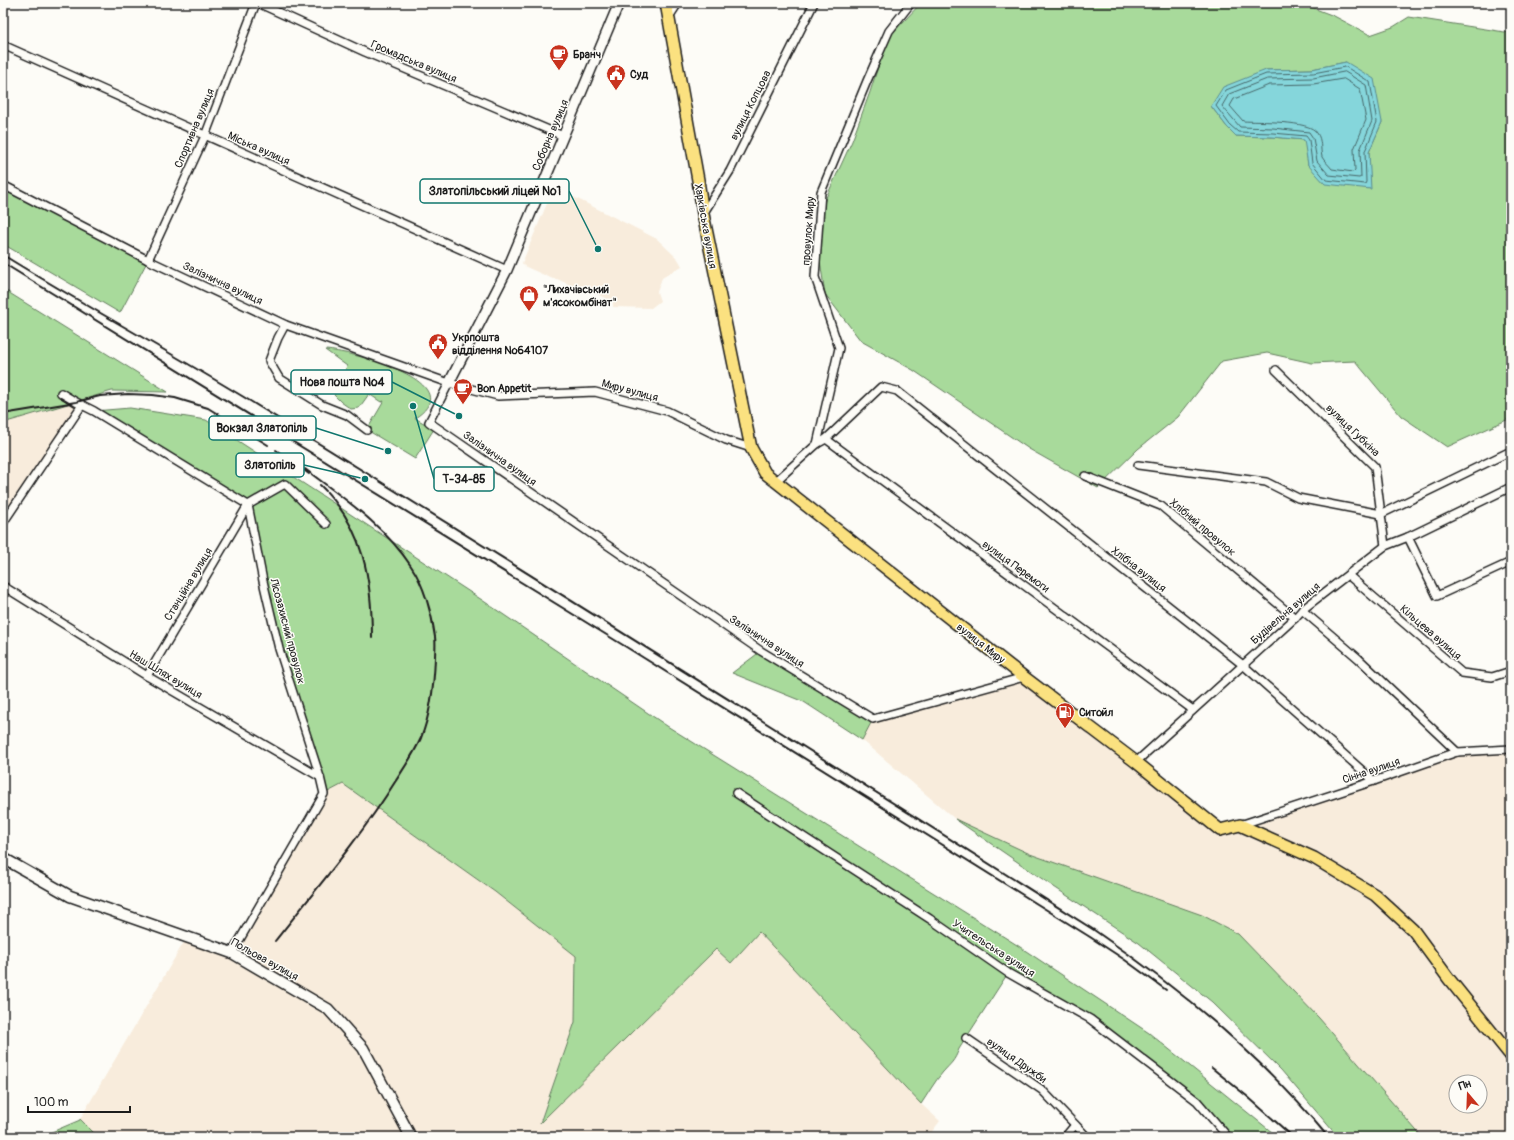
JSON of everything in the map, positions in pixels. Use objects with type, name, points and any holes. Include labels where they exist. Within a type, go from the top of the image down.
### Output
[{"type":"main road","name":"Харківська вулиця","points":[[666,3],[703,214],[751,448]]},
{"type":"main road","name":"вулиця Миру","points":[[751,448],[765,473],[775,482],[1024,677],[1136,762],[1220,830],[1240,824]]},
{"type":"main road","points":[[1240,824],[1314,858],[1375,896],[1413,930],[1449,979],[1511,1056]]},
{"type":"main road","name":"Польова вулиця","points":[[3,858],[70,896],[232,953],[328,1009],[363,1048],[411,1137]]},
{"type":"street","name":"Спортивна вулиця","points":[[148,260],[205,136],[257,3]]},
{"type":"street","name":"Громадська вулиця","points":[[257,3],[372,55],[563,136]]},
{"type":"street","name":"Соборна вулиця","points":[[449,383],[507,270],[619,3]]},
{"type":"street","points":[[669,17],[678,3]]},
{"type":"street","name":"вулиця Копцова","points":[[703,214],[730,171],[814,3]]},
{"type":"street","name":"провулок Миру","points":[[817,444],[839,348],[815,277],[822,192],[889,31],[911,3]]},
{"type":"street","name":"Міська вулиця","points":[[3,46],[507,270]]},
{"type":"street","name":"Залізнична вулиця","points":[[3,186],[148,260],[285,325],[449,383],[429,422],[761,651],[873,719],[1024,677]]},
{"type":"street","points":[[285,325],[269,361],[279,378],[322,405],[347,415],[367,430]]},
{"type":"street","name":"вулиця Губкіна","points":[[1276,370],[1375,467],[1385,546]]},
{"type":"street","name":"Миру вулиця","points":[[449,383],[498,396],[595,392],[667,411],[726,440],[751,448]]},
{"type":"street","name":"Хлібна вулиця","points":[[826,439],[881,387],[897,391],[1243,665],[1374,781]]},
{"type":"street","points":[[61,393],[94,411],[248,504],[285,484],[326,524]]},
{"type":"street","points":[[3,523],[82,405]]},
{"type":"street","points":[[775,482],[817,444],[826,439]]},
{"type":"street","name":"вулиця Перемоги","points":[[826,439],[1193,710]]},
{"type":"street","points":[[1138,465],[1266,482],[1298,498],[1381,514],[1511,451]]},
{"type":"street","name":"Хлібний провулок","points":[[1085,476],[1161,506],[1295,618]]},
{"type":"street","name":"Будівельна вулиця","points":[[1136,762],[1302,610],[1385,546],[1408,537],[1511,488]]},
{"type":"street","name":"Станційна вулиця","points":[[147,676],[248,504]]},
{"type":"street","name":"Лісозахисний провулок","points":[[232,953],[324,794],[320,777],[279,649],[263,581],[248,504]]},
{"type":"street","points":[[1408,537],[1437,596],[1511,562]]},
{"type":"street","name":"Кільцева вулиця","points":[[1348,574],[1462,673],[1492,677],[1511,671]]},
{"type":"street","name":"Наш Шлях вулиця","points":[[3,586],[147,676],[320,777]]},
{"type":"street","points":[[1302,610],[1359,659],[1456,752]]},
{"type":"street","name":"Сінна вулиця","points":[[1240,824],[1374,781],[1456,752],[1511,749]]},
{"type":"street","name":"Учительська вулиця","points":[[736,793],[930,919],[1008,973],[1090,1019],[1197,1101],[1228,1137]]},
{"type":"street","name":"вулиця Дружби","points":[[966,1038],[1042,1090],[1087,1137]]},
{"type":"street","points":[[1065,1137],[1075,1125]]},
{"type":"shaded area","points":[[554,187],[657,239],[678,259],[682,266],[662,278],[657,292],[660,301],[651,308],[613,307],[613,302],[593,292],[579,287],[577,288],[557,279],[553,279],[524,266],[522,263]]},
{"type":"shaded area","points":[[76,402],[82,405],[3,523],[3,423]]},
{"type":"shaded area","points":[[1024,677],[1220,830],[1457,752],[1511,749],[1511,1137],[1422,1137],[1319,1018],[1238,934],[1202,915],[1030,854],[955,819],[862,740],[873,719]]},
{"type":"shaded area","points":[[343,784],[495,892],[576,956],[575,1022],[540,1122],[716,949],[731,963],[759,932],[921,1104],[940,1121],[928,1137],[76,1137],[80,1119],[187,937],[232,953],[324,794]]},
{"type":"green space","points":[[921,3],[1300,3],[1334,16],[1370,35],[1393,27],[1409,17],[1511,33],[1511,418],[1447,447],[1401,416],[1355,361],[1312,363],[1267,353],[1222,361],[1178,417],[1138,449],[1098,488],[1029,449],[913,370],[861,341],[825,294],[817,241],[825,200],[852,141],[887,39]],"holes":[[[1346,62],[1382,122],[1369,152],[1370,189],[1308,165],[1305,140],[1236,136],[1211,106],[1266,70],[1312,69]]]},
{"type":"green space","points":[[3,185],[148,260],[120,313],[3,244]]},
{"type":"green space","points":[[3,289],[168,392],[112,391],[3,423]]},
{"type":"green space","points":[[325,350],[379,362],[418,381],[428,392],[428,405],[415,418],[434,429],[415,459],[367,430],[384,401],[381,402],[369,394],[359,408],[351,409],[334,395],[340,385],[347,366]]},
{"type":"green space","points":[[130,408],[206,420],[482,600],[667,726],[1017,945],[1149,1033],[1278,1137],[1228,1137],[1197,1101],[1090,1019],[1008,973],[959,1049],[954,1060],[937,1080],[921,1104],[759,932],[731,963],[716,949],[540,1123],[575,1022],[576,956],[495,892],[343,784],[324,794],[279,649],[248,505],[94,411]]},
{"type":"green space","points":[[761,651],[873,719],[862,740],[804,702],[732,673]]},
{"type":"green space","points":[[955,819],[1030,854],[1202,915],[1238,934],[1319,1018],[1422,1137],[1338,1137],[1281,1070],[1212,1002],[1139,943]]},
{"type":"green space","points":[[80,1120],[98,1137],[40,1137]]},
{"type":"water","points":[[1346,62],[1374,79],[1382,122],[1369,152],[1371,189],[1325,184],[1308,165],[1304,140],[1236,136],[1211,106],[1223,87],[1266,70],[1312,69]]},
{"type":"railway","points":[[3,255],[212,378],[349,462],[1094,930],[1158,976],[1248,1051],[1303,1107],[1328,1137]]},
{"type":"railway","points":[[3,263],[631,650],[1090,937],[1166,990]]},
{"type":"railway","points":[[3,414],[76,402],[100,396],[128,394],[153,395],[175,398],[208,408],[268,445]]},
{"type":"railway","points":[[276,450],[309,474]]},
{"type":"railway","points":[[275,941],[322,883],[367,823],[412,755],[421,738],[427,719],[435,668],[435,640],[432,619],[424,591],[411,566],[400,551],[376,525],[305,469]]},
{"type":"railway","points":[[320,485],[335,501],[347,518],[356,537],[367,575],[372,616],[372,638]]},
{"type":"railway","points":[[1212,1068],[1248,1097],[1293,1137]]},
{"type":"place","name":"Бранч","points":[[559,71]]},
{"type":"place","name":"Суд","points":[[616,91]]},
{"type":"place","name":"Златопільський ліцей №1","points":[[598,249]]},
{"type":"place","name":"\"Лихачівський м'ясокомбінат\"","points":[[529,312]]},
{"type":"place","name":"Укрпошта відділення №64107","points":[[438,360]]},
{"type":"place","name":"Bon Appetit","points":[[463,405]]},
{"type":"place","name":"Т-34-85","points":[[413,406]]},
{"type":"place","name":"Нова пошта №4","points":[[459,416]]},
{"type":"place","name":"Вокзал Златопіль","points":[[388,451]]},
{"type":"place","name":"Златопіль","points":[[365,479]]},
{"type":"place","name":"Ситойл","points":[[1065,729]]}]
